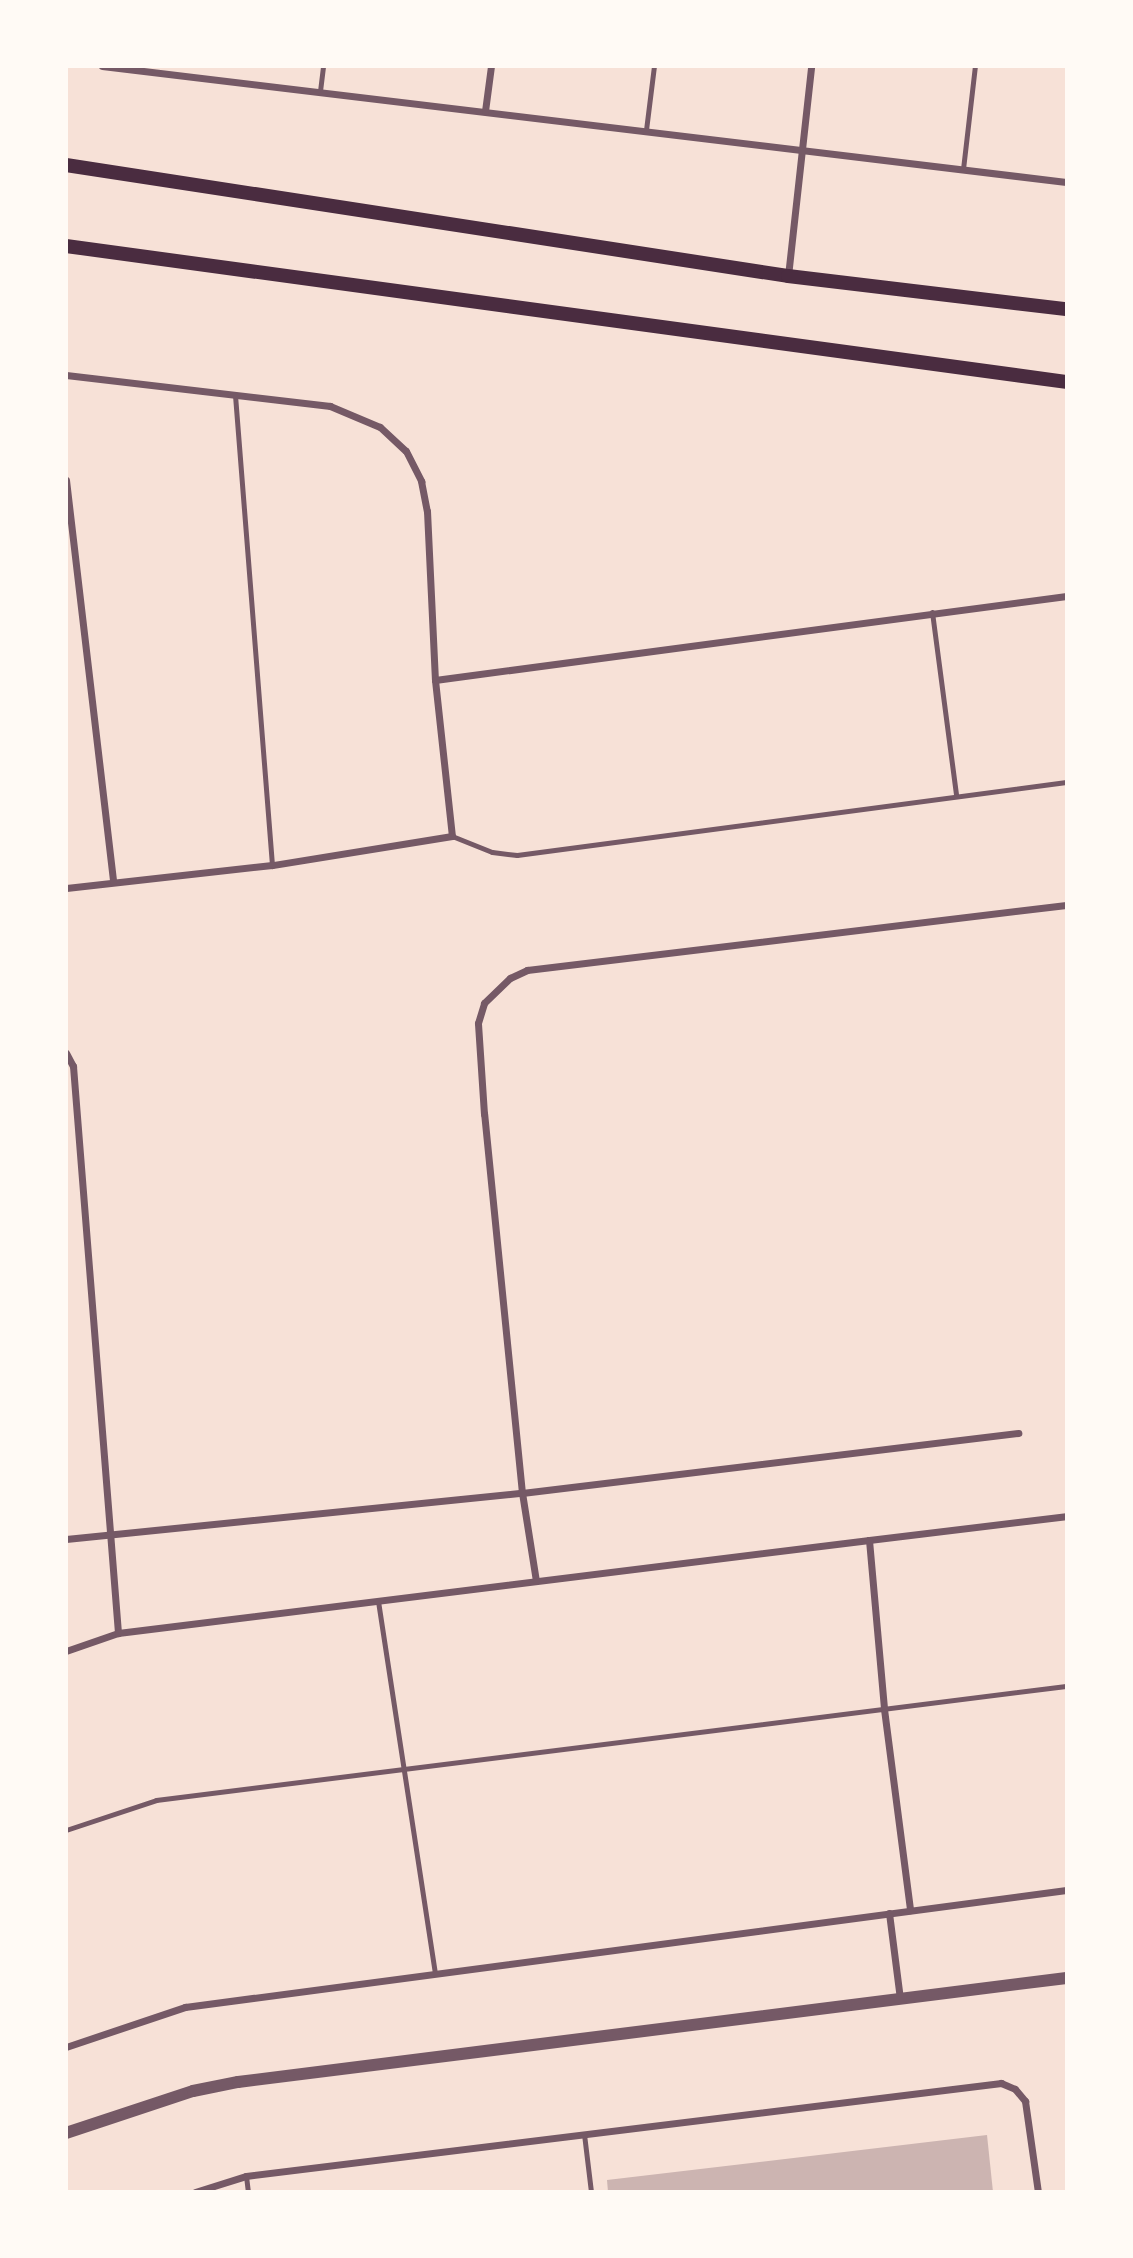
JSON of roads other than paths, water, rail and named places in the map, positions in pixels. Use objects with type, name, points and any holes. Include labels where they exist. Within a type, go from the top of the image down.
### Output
[{"type":"main road","points":[[66,165],[788,276],[1066,309]]},
{"type":"main road","points":[[66,246],[1066,382]]},
{"type":"street","points":[[102,66],[156,69],[1066,182]]},
{"type":"street","points":[[485,111],[491,66]]},
{"type":"street","points":[[788,276],[811,66]]},
{"type":"street","points":[[66,375],[330,406],[380,427],[406,451],[422,481],[427,511],[435,680],[452,836],[271,865],[66,888]]},
{"type":"street","points":[[66,480],[113,881]]},
{"type":"street","points":[[435,680],[1066,596]]},
{"type":"street","points":[[536,1581],[522,1493],[478,1023],[484,1003],[496,988],[527,970],[1066,905]]},
{"type":"street","points":[[66,1053],[72,1066],[118,1633]]},
{"type":"street","points":[[66,1539],[522,1493],[1018,1433]]},
{"type":"street","points":[[66,1651],[118,1633],[1066,1516]]},
{"type":"street","points":[[869,1540],[884,1709],[910,1910]]},
{"type":"street","points":[[66,2047],[185,2007],[1066,1890]]},
{"type":"street","points":[[889,1913],[900,1999]]},
{"type":"street","points":[[66,2133],[193,2091],[238,2082],[1066,1978]]},
{"type":"street","points":[[195,2192],[246,2176],[1001,2083],[1015,2089],[1024,2101],[1038,2192]]},
{"type":"lane","points":[[320,90],[323,66]]},
{"type":"lane","points":[[646,130],[654,66]]},
{"type":"lane","points":[[963,169],[975,66]]},
{"type":"lane","points":[[236,394],[271,865]]},
{"type":"lane","points":[[932,612],[956,795]]},
{"type":"lane","points":[[452,836],[492,852],[517,855],[1066,782]]},
{"type":"lane","points":[[378,1601],[435,1973]]},
{"type":"lane","points":[[66,1830],[156,1800],[1066,1686]]},
{"type":"lane","points":[[584,2134],[591,2192]]},
{"type":"lane","points":[[246,2176],[248,2192]]}]
